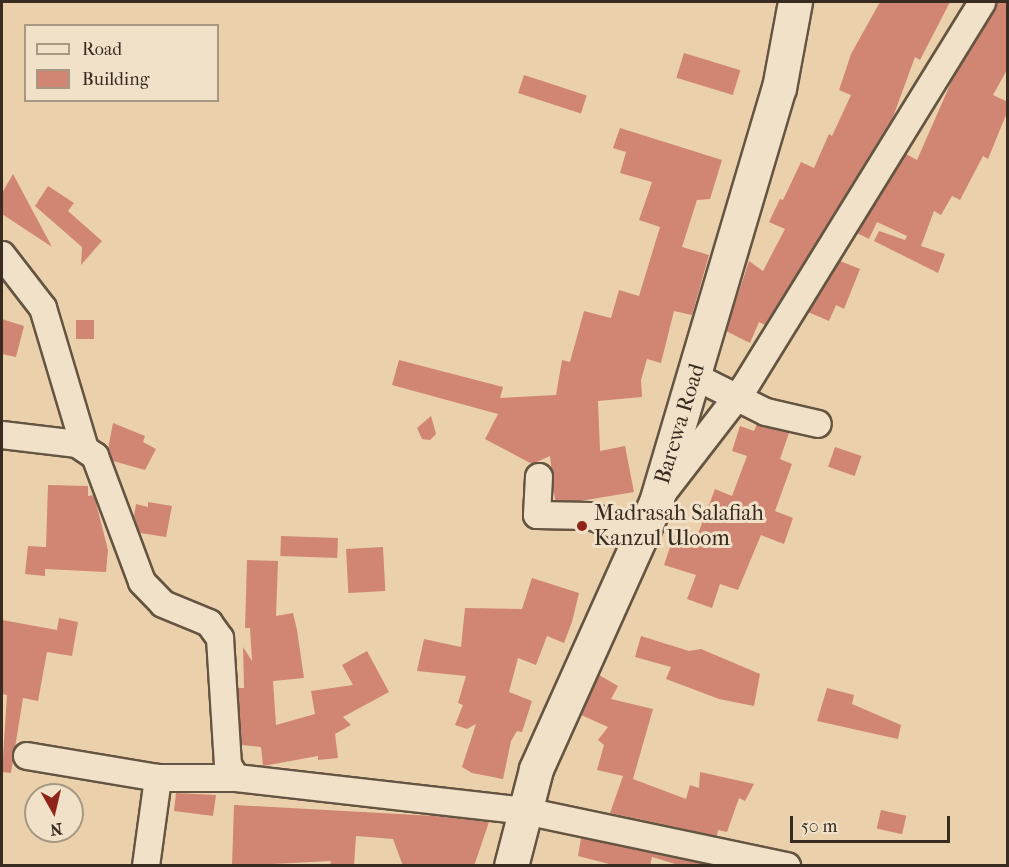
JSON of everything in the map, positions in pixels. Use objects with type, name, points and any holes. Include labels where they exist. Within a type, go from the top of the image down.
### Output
[{"type":"main road","name":"Barewa Road","points":[[511,866],[536,769],[569,687],[656,502],[779,88],[795,2]]},
{"type":"street","points":[[656,502],[737,398],[982,2]]},
{"type":"street","points":[[2,255],[43,308],[85,449]]},
{"type":"street","points":[[694,376],[766,412],[818,424]]},
{"type":"street","points":[[2,435],[77,444],[95,456],[105,477],[142,582],[163,604],[209,623],[220,638],[228,765],[236,778]]},
{"type":"street","points":[[539,477],[537,515],[590,516],[640,534]]},
{"type":"street","points":[[27,756],[158,778],[236,778],[525,811],[788,866]]},
{"type":"street","points":[[146,866],[158,778]]},
{"type":"building","points":[[880,2],[950,2],[920,60],[915,57],[893,117],[765,325],[759,322],[750,343],[726,331],[749,261],[763,271],[785,229],[769,222],[780,199],[783,200],[801,162],[814,168],[829,134],[832,136],[851,95],[839,90],[851,54]]},
{"type":"building","points":[[997,2],[1008,2],[1008,68],[993,95],[1008,102],[1008,110],[988,159],[983,156],[960,200],[952,196],[941,215],[934,211],[921,246],[945,254],[938,273],[874,241],[879,231],[905,240],[907,236],[877,222],[869,239],[857,233],[906,154],[917,160],[953,78]]},
{"type":"building","points":[[684,53],[740,70],[733,95],[676,78]]},
{"type":"building","points":[[524,75],[587,95],[581,113],[518,93]]},
{"type":"building","points":[[620,128],[722,160],[710,199],[697,200],[682,247],[709,255],[692,315],[674,311],[661,363],[647,359],[641,380],[642,397],[598,401],[600,451],[625,446],[634,492],[580,501],[555,500],[550,456],[532,464],[485,439],[498,414],[392,385],[399,360],[503,387],[500,398],[556,395],[562,360],[570,362],[584,311],[611,318],[619,290],[639,296],[660,227],[639,220],[652,182],[620,173],[626,152],[613,148]]},
{"type":"building","points":[[13,174],[52,247],[2,214],[2,193]]},
{"type":"building","points":[[48,186],[74,203],[68,211],[102,241],[81,265],[82,247],[35,206]]},
{"type":"building","points":[[840,261],[860,269],[844,309],[836,305],[829,321],[808,312]]},
{"type":"building","points":[[2,319],[24,326],[16,357],[2,354]]},
{"type":"building","points":[[76,320],[94,320],[94,339],[76,339]]},
{"type":"building","points":[[431,416],[436,434],[430,440],[422,439],[417,428]]},
{"type":"building","points":[[113,423],[145,436],[143,442],[156,449],[145,470],[113,461],[108,449]]},
{"type":"building","points":[[757,424],[789,433],[780,459],[792,464],[775,511],[793,518],[784,544],[761,535],[738,590],[720,584],[712,608],[687,599],[696,575],[664,565],[674,535],[695,542],[715,489],[732,496],[747,456],[732,451],[740,426],[754,431]]},
{"type":"building","points":[[835,447],[861,456],[855,476],[828,467]]},
{"type":"building","points":[[48,485],[88,486],[88,496],[94,495],[108,550],[106,572],[45,569],[45,576],[25,574],[28,546],[46,547]]},
{"type":"building","points":[[148,502],[172,506],[166,537],[140,533],[134,516],[136,504],[148,507]]},
{"type":"building","points":[[281,536],[338,538],[337,558],[280,556]]},
{"type":"building","points":[[383,547],[385,591],[348,593],[346,549]]},
{"type":"building","points":[[247,560],[278,561],[276,616],[293,613],[297,630],[304,678],[273,681],[276,725],[315,714],[311,691],[353,685],[342,665],[367,651],[389,692],[343,717],[351,725],[335,734],[338,758],[318,760],[318,756],[263,766],[261,747],[242,745],[238,688],[244,688],[243,647],[252,661],[250,628],[245,628]]},
{"type":"building","points":[[532,578],[579,593],[572,622],[564,643],[547,636],[536,665],[518,658],[509,692],[532,701],[522,732],[517,731],[511,741],[503,779],[472,773],[462,767],[476,724],[467,729],[455,725],[463,705],[458,703],[466,676],[417,671],[424,639],[461,647],[465,608],[522,609]]},
{"type":"building","points":[[59,618],[78,622],[72,656],[47,652],[38,701],[23,698],[11,773],[2,772],[7,695],[2,694],[2,620],[57,630]]},
{"type":"building","points":[[641,636],[689,651],[701,649],[760,674],[754,706],[719,699],[666,679],[671,667],[635,657]]},
{"type":"building","points":[[599,675],[618,686],[611,699],[653,709],[633,779],[686,799],[690,785],[699,788],[700,772],[754,784],[745,801],[739,798],[727,832],[718,830],[717,836],[610,813],[623,776],[597,770],[604,745],[598,740],[608,727],[581,715]]},
{"type":"building","points":[[827,688],[854,695],[852,704],[901,725],[898,739],[817,721]]},
{"type":"building","points":[[176,793],[216,795],[213,816],[174,811]]},
{"type":"building","points":[[234,805],[435,816],[489,822],[474,866],[403,866],[393,839],[356,836],[354,866],[330,866],[331,861],[232,866]]},
{"type":"building","points":[[881,810],[906,816],[902,834],[877,829]]},
{"type":"building","points":[[581,838],[708,865],[682,866],[652,857],[650,866],[617,866],[578,856]]},
{"type":"place","name":"Madrasah Salafiah Kanzul Uloom","points":[[582,526]]}]
